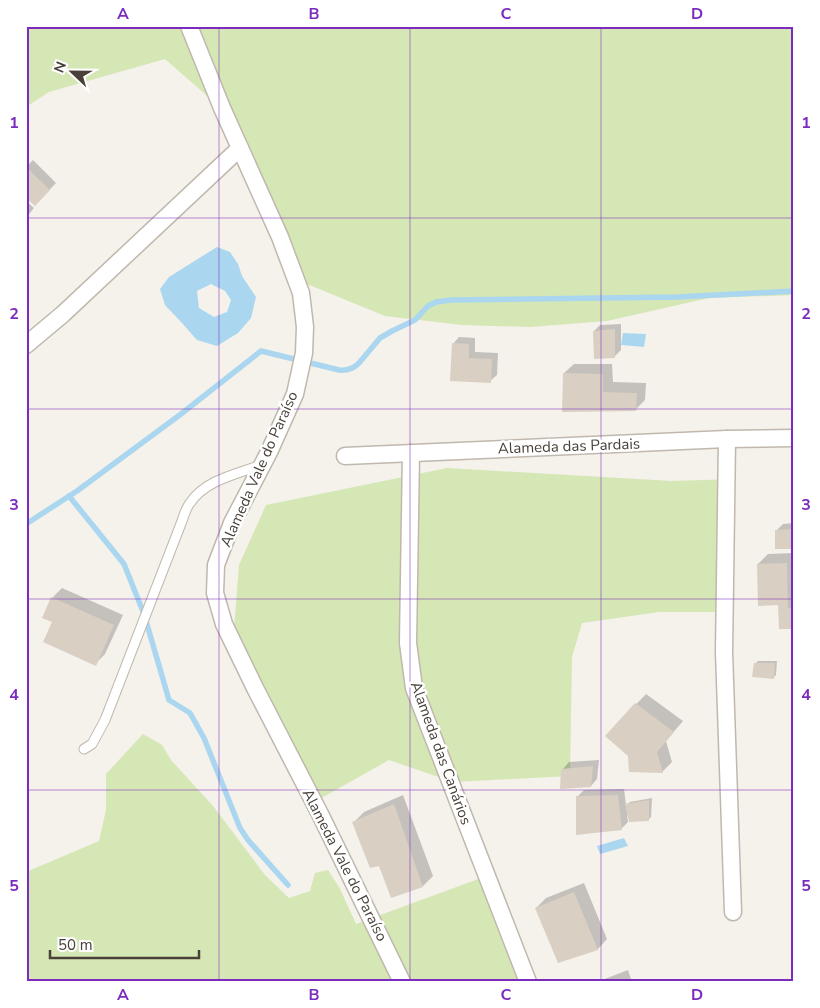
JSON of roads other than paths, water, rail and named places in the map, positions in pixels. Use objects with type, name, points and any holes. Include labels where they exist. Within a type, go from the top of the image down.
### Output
[{"type":"street","name":"Alameda Vale do Paraíso","points":[[189,26],[222,108],[280,237],[302,293],[305,327],[304,353],[295,394],[263,465],[232,523],[216,565],[215,593],[224,624],[351,876],[402,982]]},
{"type":"street","points":[[26,345],[63,314],[240,148]]},
{"type":"street","name":"Alameda das Pardais","points":[[345,456],[727,439],[794,438]]},
{"type":"street","points":[[727,439],[724,652],[734,912]]},
{"type":"street","name":"Alameda das Canários","points":[[411,453],[408,643],[414,688],[528,982]]},
{"type":"lane","points":[[84,749],[92,744],[106,720],[189,504],[206,487],[215,482],[263,465]]},
{"type":"water","points":[[217,247],[230,252],[238,264],[242,276],[256,297],[251,318],[238,333],[217,346],[197,340],[165,305],[160,289],[169,277]],"holes":[[[211,284],[225,291],[231,300],[227,312],[214,317],[199,308],[197,291]]]},
{"type":"water","points":[[623,333],[646,334],[644,347],[621,345]]},
{"type":"water","points":[[624,838],[628,846],[600,854],[597,846]]},
{"type":"waterway","points":[[26,524],[77,491],[181,414],[261,351],[339,370],[347,370],[359,363],[380,338],[415,320],[428,306],[436,302],[451,300],[678,297],[794,291]]},
{"type":"waterway","points":[[69,496],[124,564],[144,614],[169,700],[190,713],[204,738],[240,828],[248,840],[288,885]]}]
